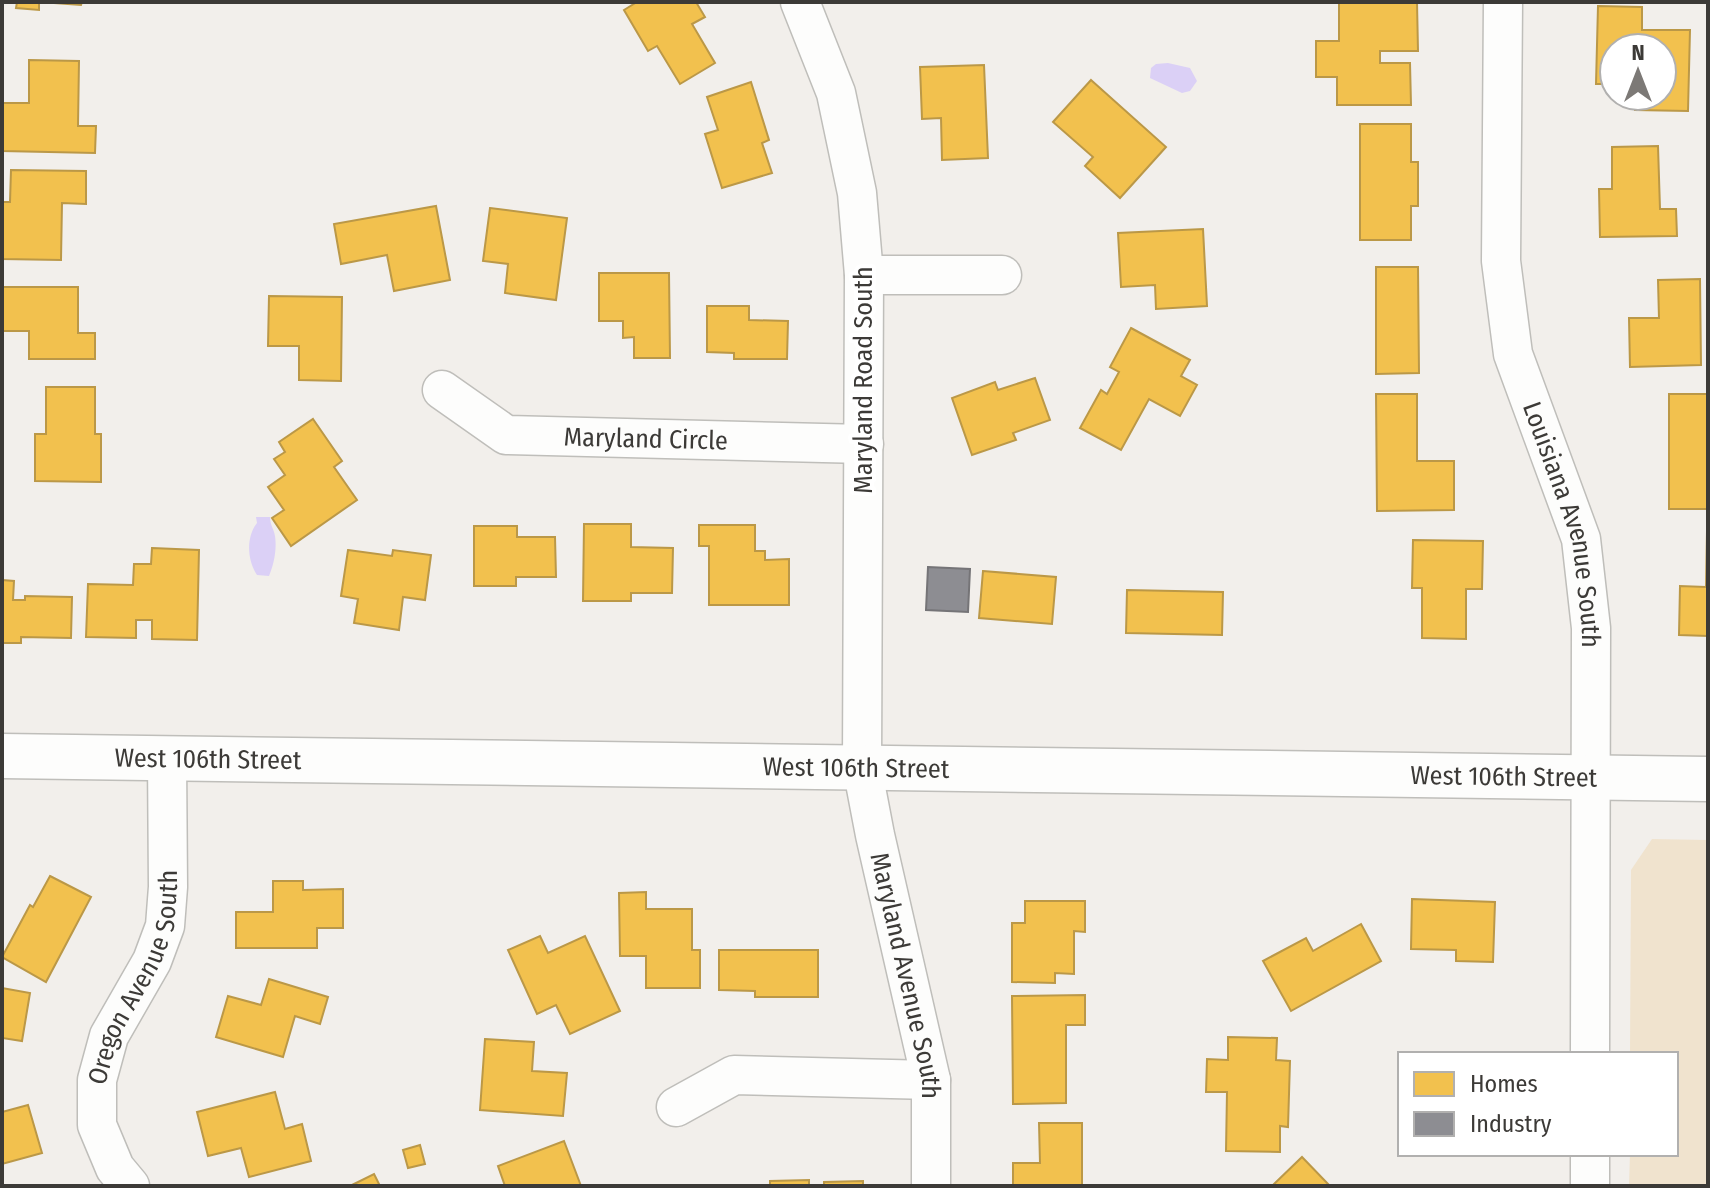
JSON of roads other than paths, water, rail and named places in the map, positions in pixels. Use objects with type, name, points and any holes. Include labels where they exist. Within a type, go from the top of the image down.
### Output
[{"type":"street","name":"Maryland Road South","points":[[800,2],[836,93],[857,193],[864,275],[862,767]]},
{"type":"street","name":"Louisiana Avenue South","points":[[1503,2],[1501,261],[1513,354],[1581,539],[1591,628],[1590,1052]]},
{"type":"street","points":[[864,275],[1002,275]]},
{"type":"street","name":"Maryland Circle","points":[[442,390],[506,435],[864,444]]},
{"type":"street","name":"West 106th Street","points":[[2,756],[1708,779]]},
{"type":"street","name":"Oregon Avenue South","points":[[130,1186],[115,1168],[97,1125],[97,1080],[109,1036],[152,961],[165,926],[168,887],[167,758]]},
{"type":"street","name":"Maryland Avenue South","points":[[862,767],[931,1080],[931,1186]]},
{"type":"street","points":[[676,1107],[734,1075],[931,1080]]},
{"type":"street","points":[[1590,1156],[1590,1186]]}]
